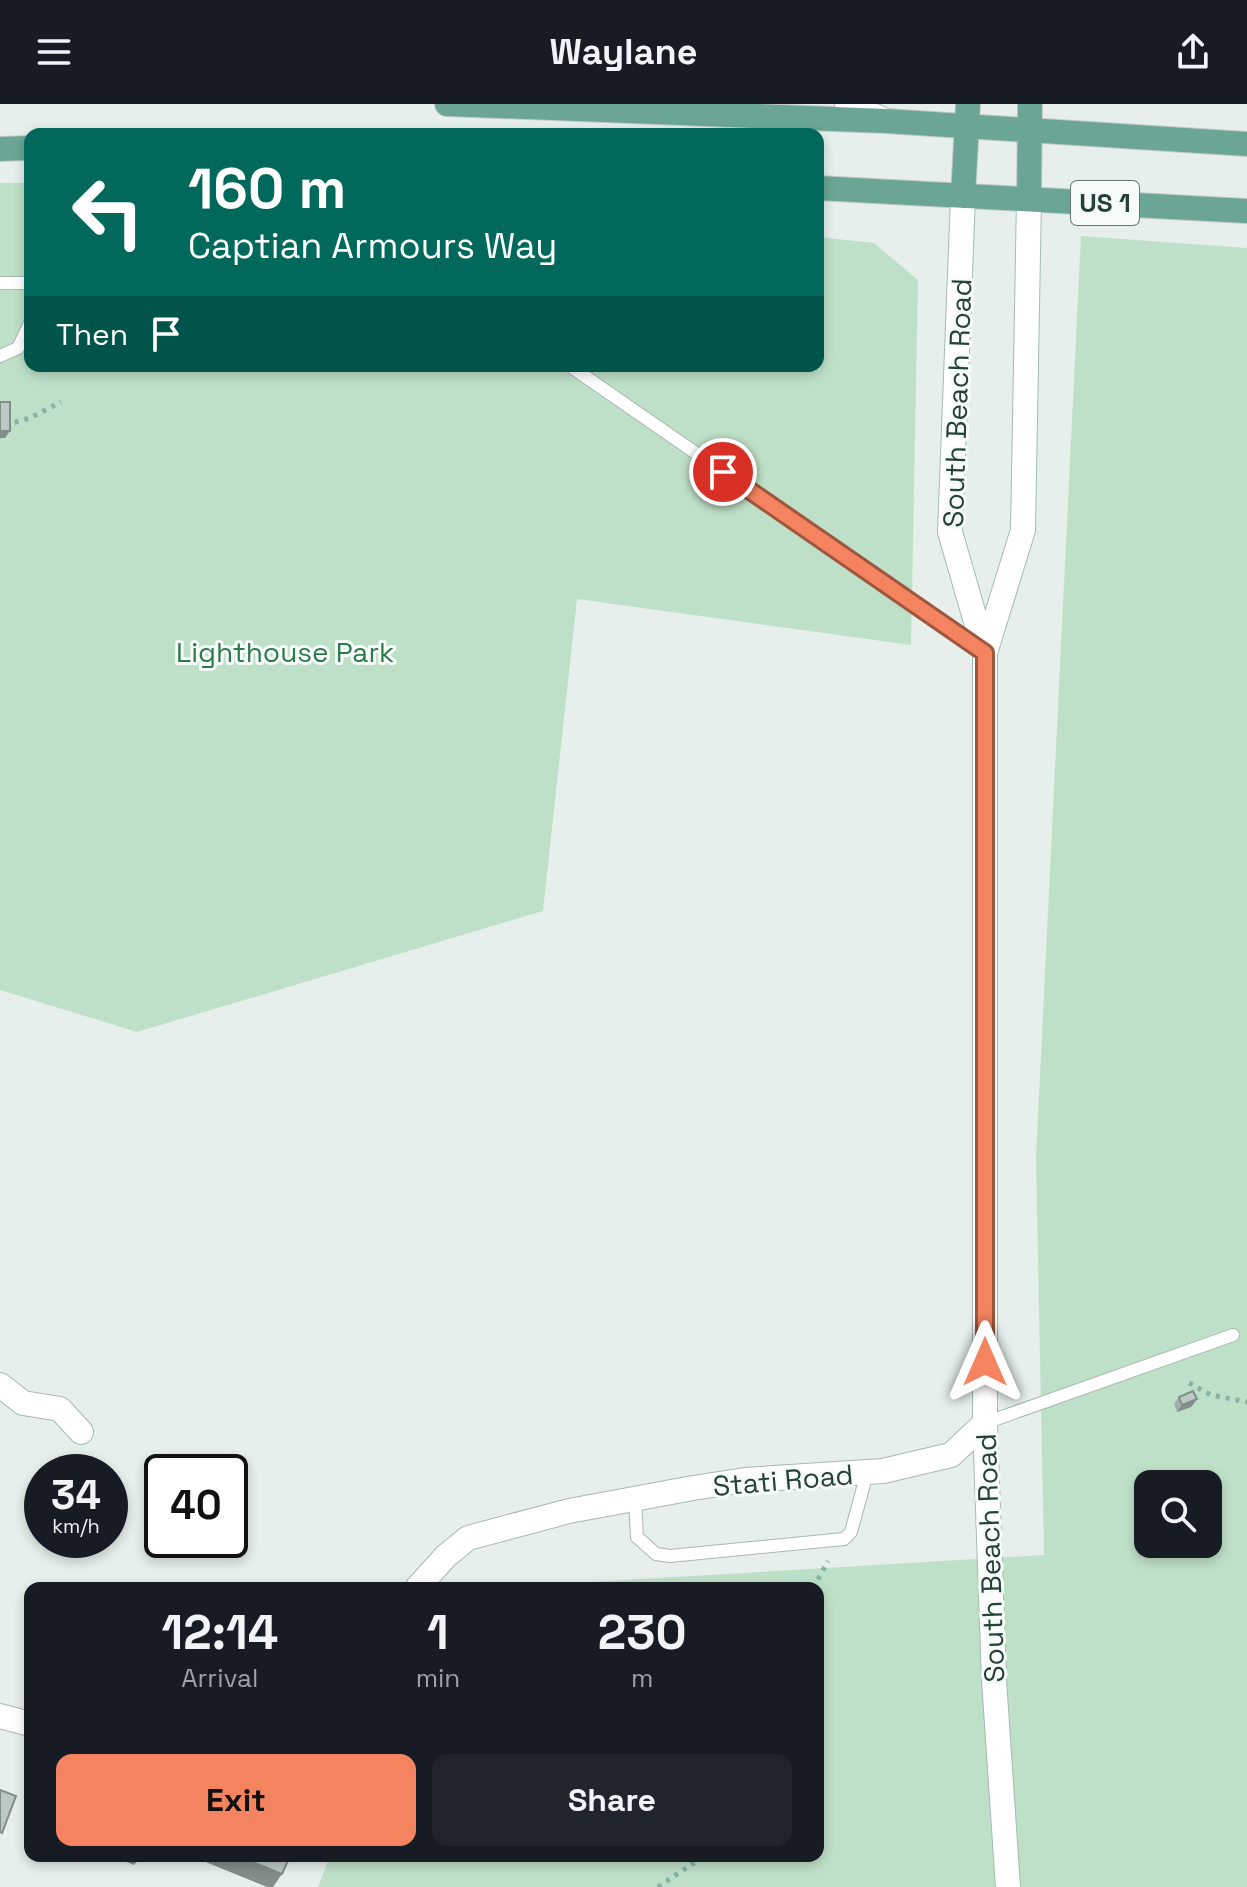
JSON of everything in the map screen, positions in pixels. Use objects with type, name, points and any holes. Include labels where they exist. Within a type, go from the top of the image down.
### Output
[{"type":"main road","points":[[447,104],[886,121],[967,115],[1030,130],[1247,144]]},
{"type":"main road","points":[[1029,198],[1030,104]]},
{"type":"main road","points":[[963,196],[967,115]]},
{"type":"main road","points":[[0,149],[24,148]]},
{"type":"main road","name":"US 1","points":[[824,188],[1247,211]]},
{"type":"street","points":[[847,104],[886,121]]},
{"type":"street","name":"South Beach Road","points":[[963,196],[950,532],[985,653],[985,1423],[994,1680],[1008,1887]]},
{"type":"street","name":"South Beach Road","points":[[985,653],[1023,530],[1029,198]]},
{"type":"street","points":[[0,1385],[23,1403],[60,1409],[81,1432]]},
{"type":"street","name":"Stati Road","points":[[422,1582],[468,1538],[569,1511],[745,1480],[883,1471],[951,1455],[985,1423]]},
{"type":"street","points":[[0,1716],[24,1722]]},
{"type":"lane","points":[[0,283],[24,283]]},
{"type":"lane","points":[[0,356],[18,348],[24,336]]},
{"type":"lane","points":[[579,372],[985,653]]},
{"type":"lane","points":[[985,1423],[1233,1335]]},
{"type":"lane","points":[[635,1501],[637,1537],[656,1554],[670,1556],[844,1539],[851,1532],[867,1473]]},
{"type":"path","points":[[5,426],[30,418],[61,402]]},
{"type":"path","points":[[1189,1383],[1211,1395],[1247,1402]]},
{"type":"path","points":[[658,1887],[695,1862]]},
{"type":"green space","name":"Lighthouse Park","points":[[0,183],[24,183],[24,372],[824,372],[824,238],[874,243],[918,280],[911,645],[577,599],[543,911],[137,1032],[0,990]]},
{"type":"green space","points":[[1081,236],[1247,248],[1247,1887],[318,1887],[328,1862],[824,1862],[824,1582],[590,1582],[1044,1555],[1036,1158]]},
{"type":"building","points":[[0,402],[10,402],[10,431],[0,431]]},
{"type":"building","points":[[1193,1391],[1197,1399],[1182,1405],[1179,1397]]},
{"type":"building","points":[[0,1790],[16,1796],[2,1833],[0,1832]]},
{"type":"building","points":[[253,1862],[287,1862],[282,1874]]},
{"type":"route","points":[[723,472],[985,653],[985,1362]]}]
